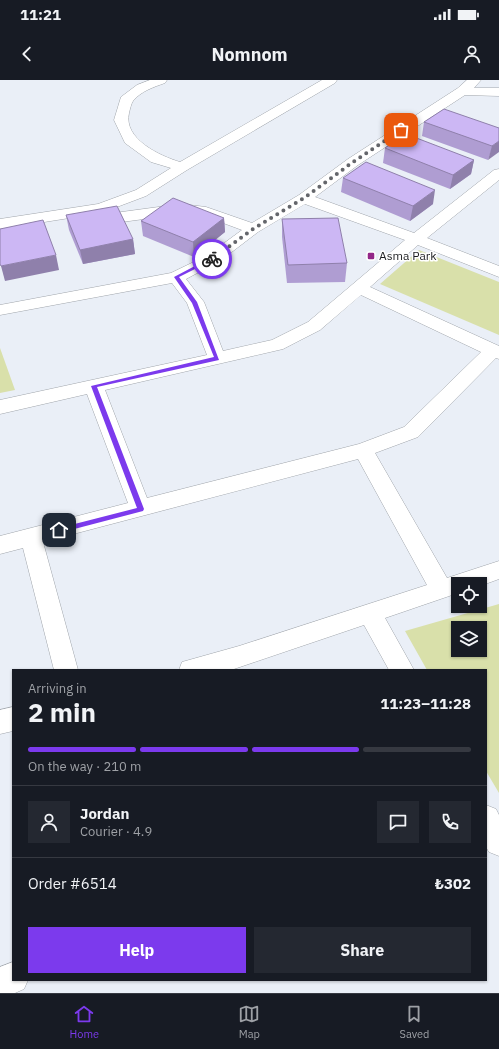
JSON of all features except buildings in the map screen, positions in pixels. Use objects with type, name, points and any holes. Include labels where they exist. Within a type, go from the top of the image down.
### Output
[{"type":"street","points":[[161,80],[141,88],[126,100],[121,120],[130,140],[156,159],[182,167]]},
{"type":"street","points":[[0,224],[101,208],[141,193],[182,167],[332,80]]},
{"type":"street","points":[[0,310],[176,277],[214,258],[253,229],[304,198],[353,162],[462,91],[475,80]]},
{"type":"street","points":[[462,91],[499,92]]},
{"type":"street","points":[[0,407],[277,345],[314,326],[416,239],[499,173]]},
{"type":"street","points":[[304,198],[416,239],[499,272]]},
{"type":"street","points":[[0,236],[116,217],[138,216],[188,209],[201,210],[253,229]]},
{"type":"street","points":[[176,277],[195,302],[218,358]]},
{"type":"street","points":[[0,545],[363,450],[410,432],[496,351],[360,288]]},
{"type":"street","points":[[94,386],[141,509]]},
{"type":"street","points":[[363,450],[441,589]]},
{"type":"street","points":[[31,537],[66,669]]},
{"type":"street","points":[[195,669],[238,657],[499,570]]},
{"type":"street","points":[[370,613],[401,669]]},
{"type":"street","points":[[0,722],[12,719]]},
{"type":"street","points":[[487,821],[499,842]]},
{"type":"street","points":[[0,983],[12,978]]},
{"type":"green space","points":[[419,250],[499,282],[499,335],[380,284]]},
{"type":"green space","points":[[0,348],[15,390],[0,393]]},
{"type":"green space","points":[[499,604],[499,793],[487,773],[487,669],[426,669],[405,631],[468,613],[487,613],[487,607]]},
{"type":"way so far","points":[[212,259],[253,229],[304,198],[353,162],[401,130]]},
{"type":"place","name":"Asma Park","points":[[371,256]]},
{"type":"route","points":[[59,530],[141,509],[94,386],[218,358],[195,302],[176,277],[212,259]]}]
